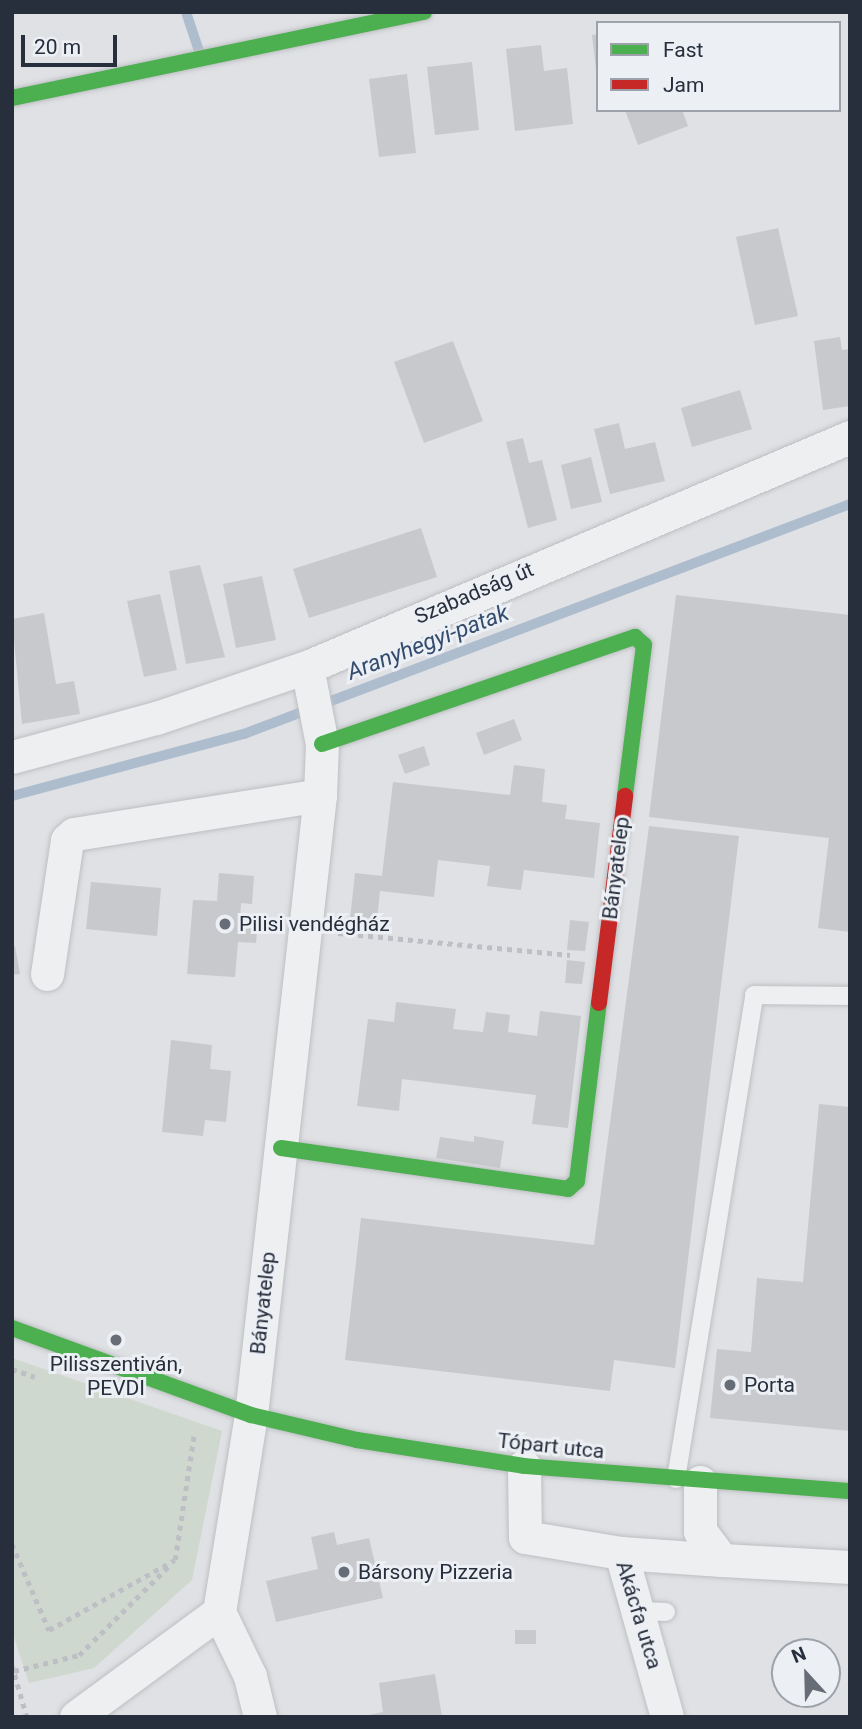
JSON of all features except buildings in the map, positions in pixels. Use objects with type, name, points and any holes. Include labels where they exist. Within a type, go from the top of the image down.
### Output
[{"type":"street","points":[[12,98],[424,12]]},
{"type":"street","name":"Szabadság út","points":[[12,757],[156,718],[308,671],[850,437]]},
{"type":"street","name":"Bányatelep","points":[[219,1612],[251,1415],[320,795],[321,738],[635,637],[644,645],[577,1181],[568,1189],[281,1148]]},
{"type":"street","points":[[308,671],[321,738]]},
{"type":"street","points":[[47,974],[67,840],[74,834],[320,795]]},
{"type":"street","points":[[12,1328],[251,1415]]},
{"type":"street","name":"Tópart utca","points":[[251,1415],[524,1466],[850,1491]]},
{"type":"street","name":"Akácfa utca","points":[[524,1466],[525,1537],[621,1553],[652,1611],[667,1717]]},
{"type":"street","points":[[688,1480],[700,1531],[722,1560]]},
{"type":"street","points":[[621,1553],[850,1567]]},
{"type":"street","points":[[76,1717],[219,1612],[250,1676],[260,1717]]},
{"type":"lane","points":[[688,1480],[754,995],[850,996]]},
{"type":"path","points":[[306,930],[605,959]]},
{"type":"path","points":[[12,1369],[49,1382]]},
{"type":"path","points":[[27,1717],[13,1668],[79,1654],[175,1560],[198,1436],[185,1431]]},
{"type":"path","points":[[12,1544],[49,1630],[175,1560]]},
{"type":"shaded area","points":[[12,1358],[222,1431],[192,1580],[94,1668],[29,1683],[12,1631]]},
{"type":"waterway","points":[[186,12],[199,51]]},
{"type":"waterway","name":"Aranyhegyi-patak","points":[[12,796],[244,734],[850,504]]},
{"type":"traffic: fast","points":[[12,98],[424,12]]},
{"type":"traffic: fast","points":[[322,744],[635,637],[644,645],[625,796]]},
{"type":"traffic: fast","points":[[281,1148],[568,1189],[577,1181],[599,1003]]},
{"type":"traffic: fast","points":[[12,1328],[251,1415],[357,1440],[524,1466],[850,1491]]},
{"type":"traffic: jam","points":[[599,1003],[625,796]]},
{"type":"place","name":"Pilisi vendégház","points":[[225,924]]},
{"type":"place","name":"Pilisszentiván, PEVDI","points":[[116,1340]]},
{"type":"place","name":"Porta","points":[[730,1385]]},
{"type":"place","name":"Bársony Pizzeria","points":[[344,1572]]}]
